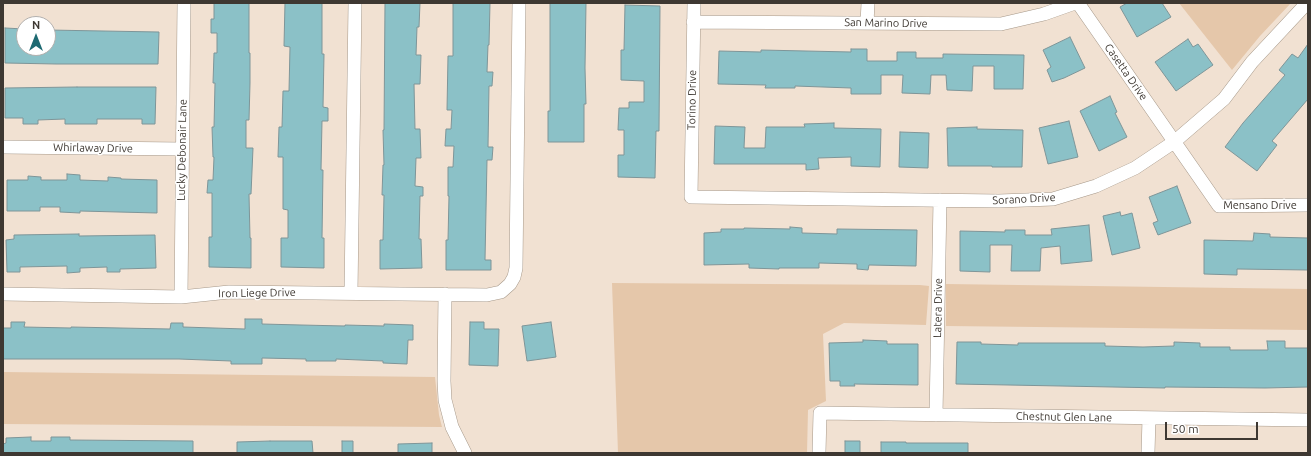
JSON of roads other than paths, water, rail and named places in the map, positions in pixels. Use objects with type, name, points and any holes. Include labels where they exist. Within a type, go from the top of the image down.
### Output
[{"type":"street","name":"Lucky Debonair Lane","points":[[181,297],[184,3]]},
{"type":"street","points":[[351,293],[355,3]]},
{"type":"street","name":"Iron Liege Drive","points":[[3,294],[181,297],[229,292],[492,294],[501,292],[509,285],[514,277],[516,268],[519,3]]},
{"type":"street","name":"Torino Drive","points":[[691,197],[694,3]]},
{"type":"street","points":[[867,23],[868,3]]},
{"type":"street","name":"San Marino Drive","points":[[694,22],[1001,24],[1044,14],[1076,3]]},
{"type":"street","name":"Casetta Drive","points":[[1076,3],[1174,142]]},
{"type":"street","name":"Sorano Drive","points":[[691,197],[999,201],[1053,199],[1096,186],[1135,168],[1174,142],[1224,99],[1252,62],[1307,3]]},
{"type":"street","name":"Mensano Drive","points":[[1174,142],[1219,206],[1308,205]]},
{"type":"street","name":"Whirlaway Drive","points":[[3,147],[182,149]]},
{"type":"street","name":"Latera Drive","points":[[936,415],[940,200]]},
{"type":"street","points":[[445,294],[445,400],[452,427],[465,453]]},
{"type":"street","name":"Chestnut Glen Lane","points":[[819,453],[820,413],[1308,420]]},
{"type":"street","points":[[1148,453],[1149,418]]}]
